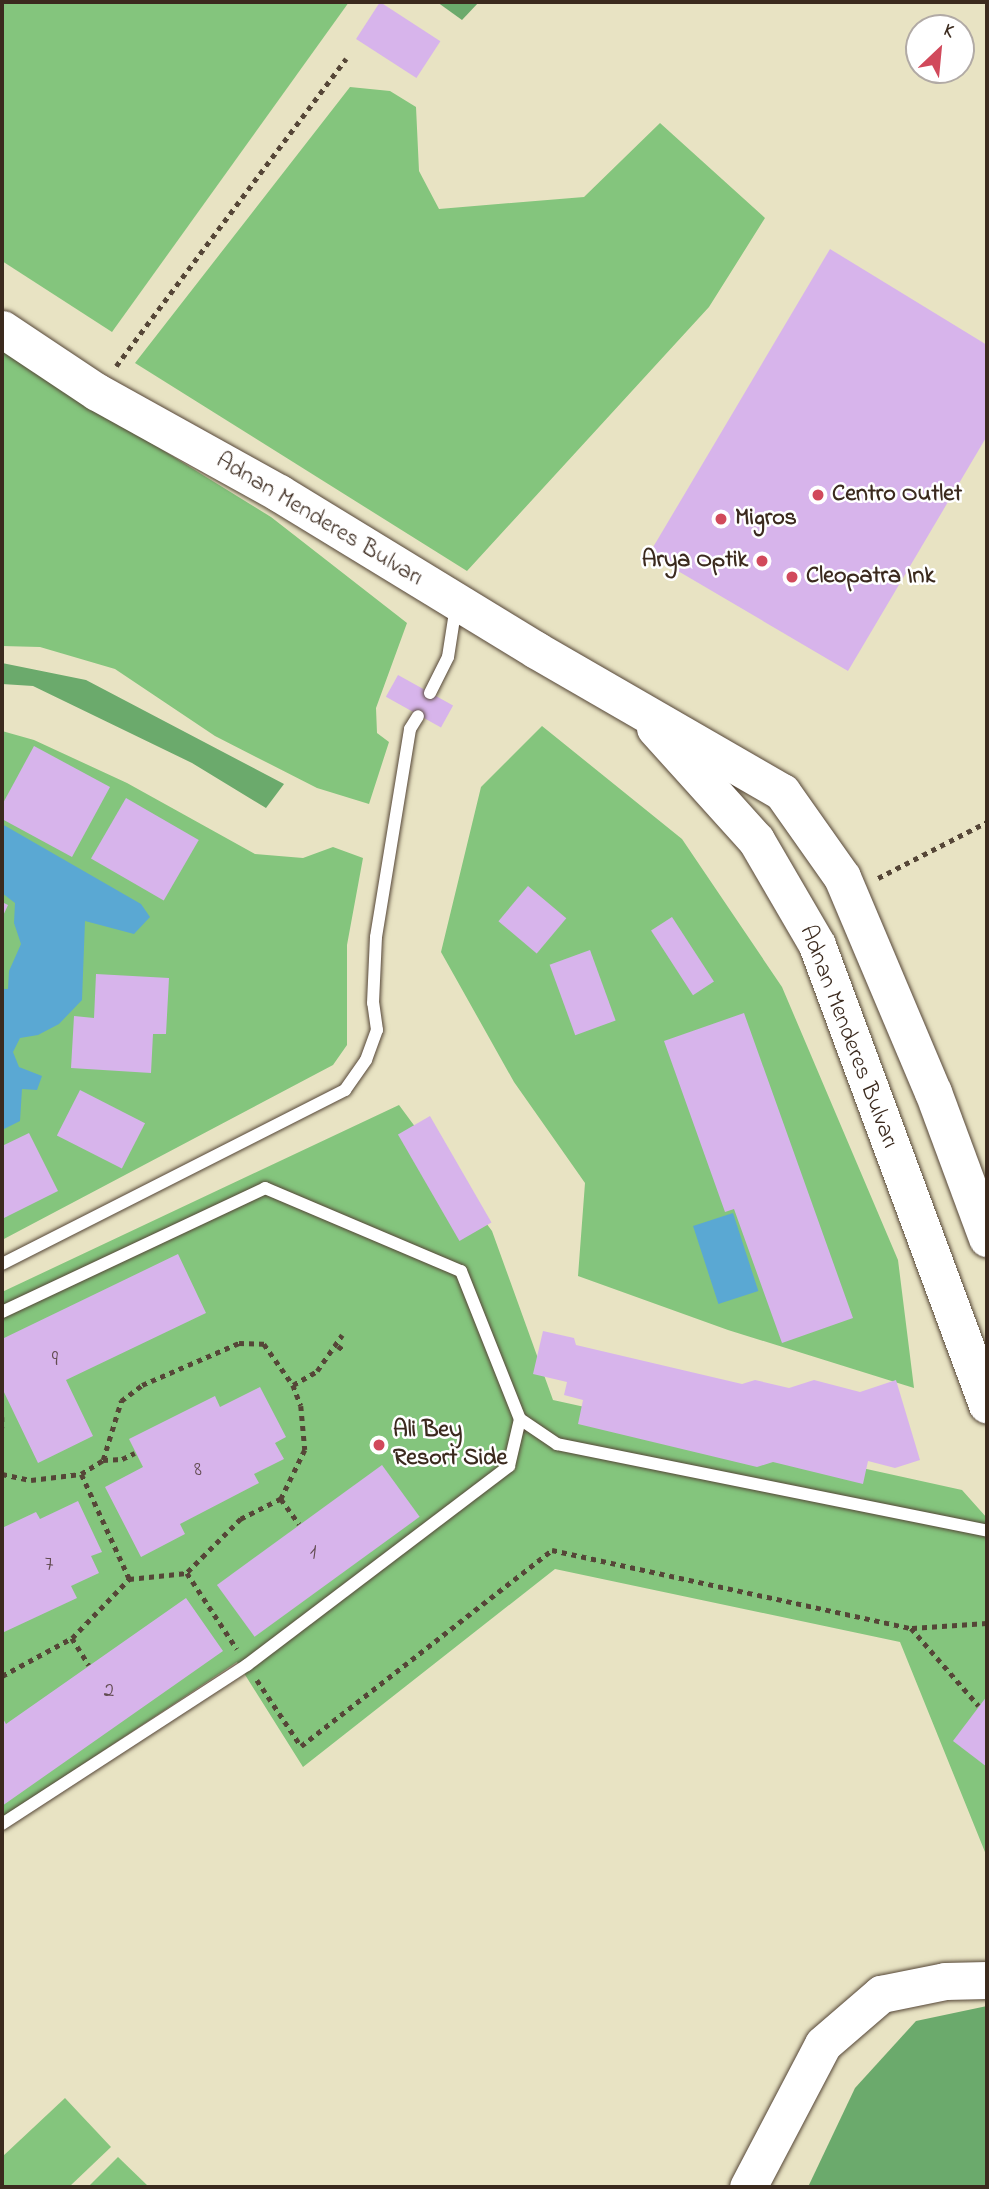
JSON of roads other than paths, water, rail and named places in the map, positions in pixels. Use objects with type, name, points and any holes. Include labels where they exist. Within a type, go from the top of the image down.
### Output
[{"type":"main road","name":"Adnan Menderes Bulvarı","points":[[2,329],[97,392],[279,493],[457,603],[638,709],[677,727],[782,792],[849,893],[933,1092],[987,1238]]},
{"type":"main road","name":"Adnan Menderes Bulvarı","points":[[638,709],[757,840],[817,945],[987,1405]]},
{"type":"main road","points":[[748,2187],[823,2044],[833,2035],[881,1994],[945,1981],[987,1980]]},
{"type":"lane","points":[[430,693],[448,657],[457,603]]},
{"type":"lane","points":[[2,1264],[345,1090],[366,1060],[377,1030],[373,1003],[376,937],[410,729],[418,716]]},
{"type":"lane","points":[[2,1312],[265,1188],[461,1272],[520,1419],[556,1444],[987,1531]]},
{"type":"lane","points":[[2,1824],[247,1665],[509,1466],[520,1419]]},
{"type":"water","points":[[2,824],[141,904],[150,917],[134,934],[85,921],[82,1000],[59,1024],[38,1035],[20,1038],[13,1052],[19,1067],[42,1076],[37,1090],[22,1089],[20,1121],[2,1130],[2,989],[8,989],[9,971],[21,944],[14,923],[15,903],[2,893]]},
{"type":"water","points":[[733,1213],[758,1291],[718,1304],[693,1226]]},
{"type":"place","name":"Centro Outlet","points":[[818,495]]},
{"type":"place","name":"Migros","points":[[721,519]]},
{"type":"place","name":"Arya Optik","points":[[762,561]]},
{"type":"place","name":"Cleopatra Ink","points":[[792,577]]},
{"type":"place","name":"Ali Bey Resort Side","points":[[379,1445]]}]
